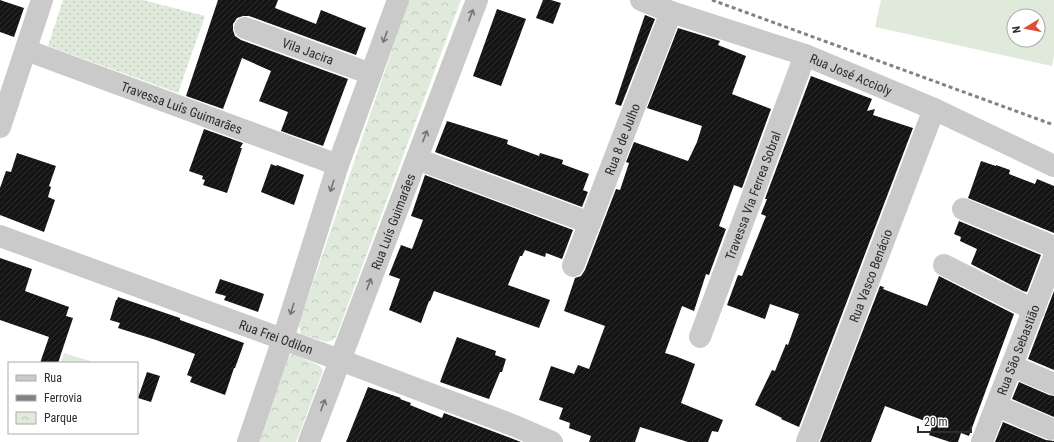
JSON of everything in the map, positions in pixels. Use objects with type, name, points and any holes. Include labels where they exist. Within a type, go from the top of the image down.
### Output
[{"type":"street","points":[[248,442],[283,339],[338,165],[398,0]]},
{"type":"street","name":"Rua Luís Guimarães","points":[[309,442],[477,0]]},
{"type":"street","name":"Rua José Accioly","points":[[641,0],[671,12],[805,55],[934,109],[1054,166]]},
{"type":"street","points":[[0,126],[26,50],[35,2]]},
{"type":"street","name":"Rua 8 de Julho","points":[[573,266],[671,12]]},
{"type":"street","name":"Vila Jacira","points":[[245,28],[371,74]]},
{"type":"street","name":"Travessa Luís Guimarães","points":[[26,50],[338,165]]},
{"type":"street","name":"Travessa Via Ferrea Sobral","points":[[700,337],[805,55]]},
{"type":"street","name":"Rua Vasco Benácio","points":[[807,442],[934,109]]},
{"type":"street","points":[[417,159],[590,223]]},
{"type":"street","points":[[963,209],[1054,247]]},
{"type":"street","name":"Rua Frei Odilon","points":[[0,236],[340,360],[515,426],[552,442]]},
{"type":"street","name":"Rua São Sebastião","points":[[982,442],[1054,257]]},
{"type":"street","points":[[944,265],[1034,310]]},
{"type":"street","points":[[1012,366],[1054,384]]},
{"type":"street","points":[[996,407],[1051,429]]},
{"type":"green space","points":[[63,0],[143,0],[205,16],[178,93],[48,46]]},
{"type":"green space","points":[[409,0],[461,0],[336,337],[333,340],[326,342],[301,334],[299,327],[300,321]]},
{"type":"green space","points":[[881,0],[1054,0],[1054,56],[1052,66],[875,27]]},
{"type":"green space","points":[[64,353],[90,361],[90,362],[61,362]]},
{"type":"green space","points":[[293,354],[320,366],[323,371],[296,442],[260,442],[288,358]]},
{"type":"building","points":[[0,0],[24,8],[14,37],[0,32]]},
{"type":"building","points":[[218,0],[278,0],[275,8],[316,24],[321,10],[366,28],[356,55],[249,16],[237,18],[233,24],[235,36],[241,40],[348,79],[323,146],[281,131],[288,112],[259,101],[271,71],[242,58],[223,109],[186,96]]},
{"type":"building","points":[[543,0],[551,0],[561,3],[553,24],[536,18]]},
{"type":"building","points":[[497,9],[526,19],[501,86],[473,76]]},
{"type":"building","points":[[645,15],[655,19],[621,106],[615,104]]},
{"type":"building","points":[[678,28],[720,41],[718,45],[746,56],[732,94],[771,109],[742,188],[734,185],[719,226],[726,229],[709,275],[706,274],[694,311],[682,306],[665,353],[695,364],[681,403],[723,420],[718,432],[712,431],[708,442],[688,442],[640,427],[635,442],[589,442],[591,436],[569,428],[570,423],[559,419],[563,408],[539,400],[551,366],[574,374],[578,365],[589,369],[605,326],[564,311],[575,278],[581,276],[585,270],[616,189],[620,190],[629,163],[626,162],[634,142],[688,161],[697,142],[702,126],[647,108]]},
{"type":"building","points":[[811,76],[872,99],[867,111],[875,109],[873,115],[913,128],[799,427],[755,405],[772,370],[775,371],[786,344],[788,345],[799,314],[770,304],[765,319],[727,305],[738,275],[742,276],[766,216],[761,214],[767,199],[765,199]]},
{"type":"building","points":[[447,121],[508,140],[507,144],[539,156],[540,153],[563,160],[562,164],[589,174],[583,190],[588,192],[582,207],[435,152]]},
{"type":"building","points":[[204,129],[243,143],[240,148],[242,148],[227,193],[203,185],[205,180],[202,179],[203,176],[189,171]]},
{"type":"building","points":[[17,153],[56,166],[49,186],[51,187],[48,197],[55,200],[44,232],[0,215],[0,188],[6,171],[11,172]]},
{"type":"building","points":[[981,161],[1010,170],[1009,174],[1035,184],[1037,179],[1054,186],[1054,233],[968,198]]},
{"type":"building","points":[[271,164],[304,175],[294,205],[261,192]]},
{"type":"building","points":[[425,175],[573,230],[562,259],[546,253],[545,257],[525,250],[522,256],[520,256],[508,285],[550,300],[539,328],[434,291],[421,323],[389,310],[400,279],[389,275],[401,245],[412,249],[423,220],[411,216]]},
{"type":"building","points":[[959,221],[1041,255],[1027,292],[971,264],[977,249],[960,241],[961,237],[954,234]]},
{"type":"building","points":[[0,258],[32,269],[25,291],[69,307],[66,316],[73,318],[58,362],[40,362],[49,337],[0,320]]},
{"type":"building","points":[[939,276],[1014,314],[969,436],[961,433],[958,442],[950,442],[929,435],[933,424],[885,406],[871,442],[820,442],[880,286],[884,287],[883,289],[927,306]]},
{"type":"building","points":[[220,279],[264,294],[258,312],[224,300],[226,296],[215,293]]},
{"type":"building","points":[[1054,291],[1054,370],[1028,359]]},
{"type":"building","points":[[118,297],[180,318],[180,320],[244,343],[225,395],[190,382],[192,377],[187,375],[195,354],[118,328],[120,323],[110,320]]},
{"type":"building","points":[[457,337],[496,351],[495,355],[506,359],[502,372],[500,372],[489,399],[440,382]]},
{"type":"building","points":[[147,372],[160,376],[151,402],[138,398]]},
{"type":"building","points":[[1019,382],[1054,396],[1054,417],[1012,399]]},
{"type":"building","points":[[368,387],[401,398],[400,399],[411,403],[410,405],[442,418],[444,413],[521,442],[346,442]]},
{"type":"building","points":[[1003,422],[1046,440],[1054,442],[995,442]]},
{"type":"railway","points":[[712,0],[1054,125]]}]
